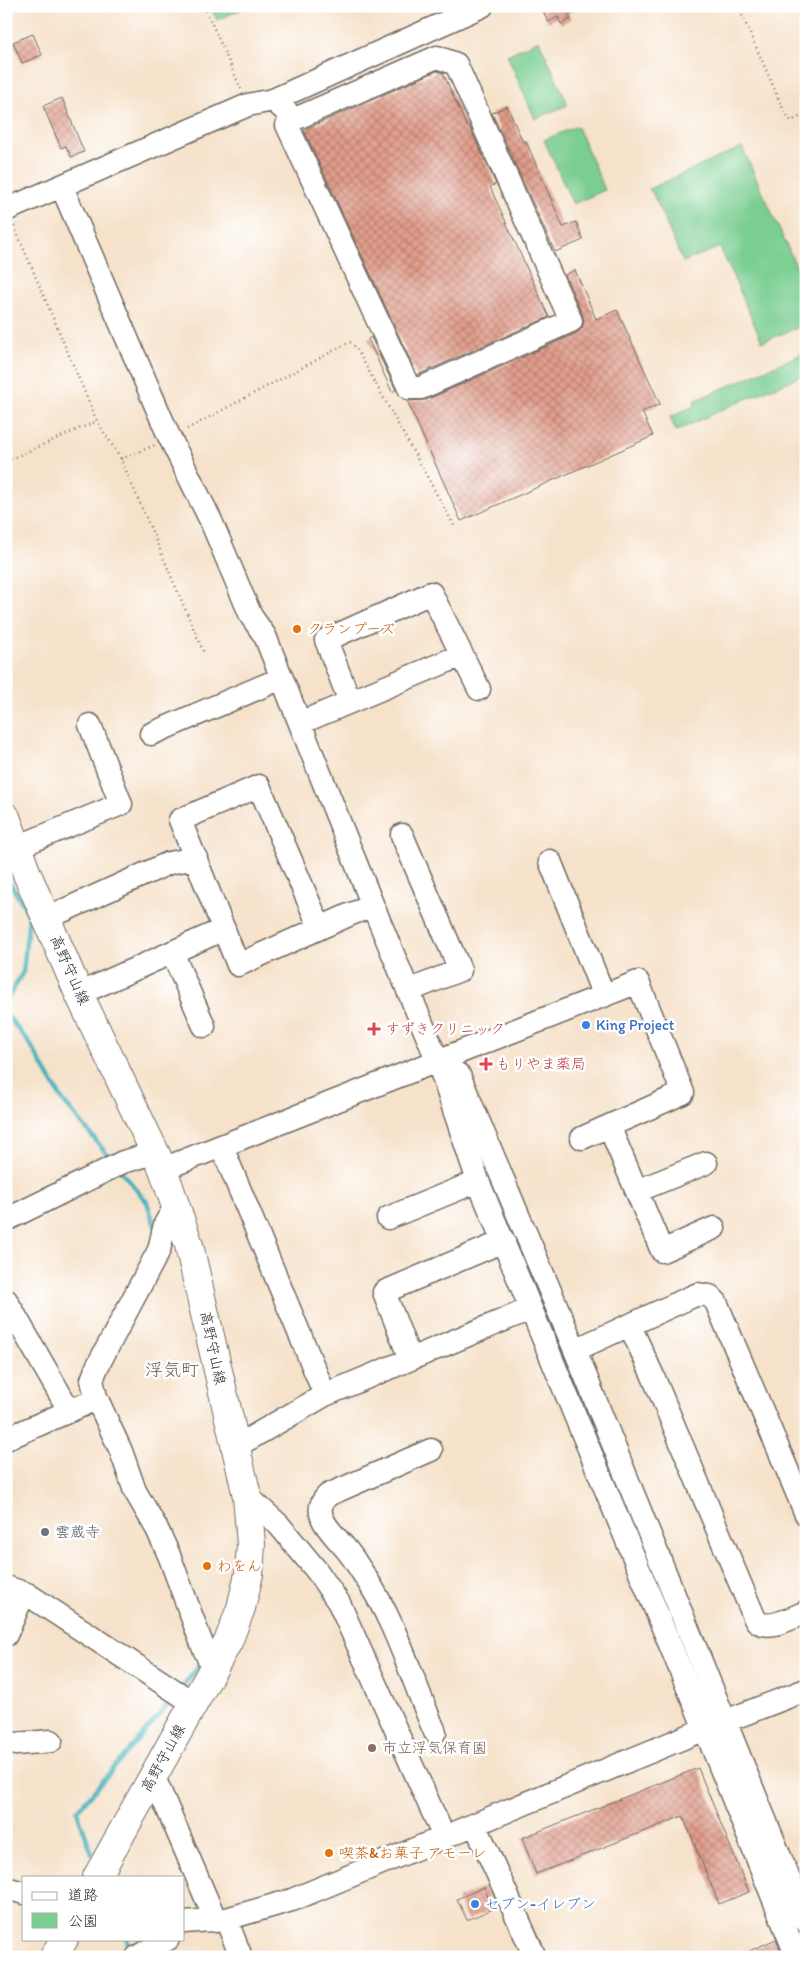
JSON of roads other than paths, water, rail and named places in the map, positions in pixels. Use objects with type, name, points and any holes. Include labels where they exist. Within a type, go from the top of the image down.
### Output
[{"type":"main road","name":"高野守山線","points":[[6,818],[80,994],[159,1161],[176,1205],[189,1245],[247,1496],[251,1544],[249,1574],[246,1592],[228,1642],[213,1668],[183,1695],[154,1775],[98,1876]]},
{"type":"main road","points":[[54,1957],[63,1940]]},
{"type":"street","points":[[6,210],[248,105],[272,100],[482,6]]},
{"type":"street","points":[[438,57],[456,64],[570,321],[421,388],[408,388],[287,125],[295,119],[438,57]]},
{"type":"street","points":[[272,100],[295,119]]},
{"type":"street","points":[[62,187],[170,438],[211,521],[251,616],[265,636],[373,906],[438,1062],[478,1180],[533,1315],[715,1725],[806,1922]]},
{"type":"street","points":[[350,702],[326,640],[431,593],[479,689]]},
{"type":"street","points":[[300,723],[462,655]]},
{"type":"street","points":[[151,734],[282,678]]},
{"type":"street","points":[[17,847],[121,804],[90,725]]},
{"type":"street","points":[[320,928],[259,786],[180,820],[238,965],[373,906]]},
{"type":"street","points":[[402,835],[460,970],[408,991]]},
{"type":"street","points":[[47,918],[169,863],[196,858]]},
{"type":"street","points":[[550,861],[604,996]]},
{"type":"street","points":[[80,994],[224,929]]},
{"type":"street","points":[[172,952],[204,1026]]},
{"type":"street","points":[[6,1220],[123,1162],[159,1161],[222,1147],[638,982],[682,1093],[582,1138]]},
{"type":"street","points":[[438,1062],[459,1075],[575,1350],[715,1725],[797,1957]]},
{"type":"street","points":[[609,1126],[662,1251],[714,1228]]},
{"type":"street","points":[[222,1147],[325,1395]]},
{"type":"street","points":[[637,1191],[706,1162]]},
{"type":"street","points":[[388,1218],[478,1180]]},
{"type":"street","points":[[6,1439],[86,1402],[97,1367],[159,1250],[165,1224],[176,1205]]},
{"type":"street","points":[[410,1359],[384,1292],[504,1241]]},
{"type":"street","points":[[575,1350],[698,1294],[710,1296],[716,1302],[806,1514]]},
{"type":"street","points":[[6,1300],[86,1402],[121,1451],[135,1491],[157,1529],[169,1556],[203,1647],[213,1668]]},
{"type":"street","points":[[235,1447],[325,1395],[410,1359],[533,1315],[559,1311]]},
{"type":"street","points":[[630,1326],[653,1376],[755,1620],[763,1625],[772,1625],[806,1612]]},
{"type":"street","points":[[431,1450],[328,1495],[322,1501],[320,1510],[321,1518],[376,1592],[390,1620],[435,1732]]},
{"type":"street","points":[[247,1496],[279,1525],[317,1571],[339,1603],[378,1686],[444,1837]]},
{"type":"street","points":[[6,1635],[15,1590],[183,1695]]},
{"type":"street","points":[[185,1922],[221,1920],[292,1900],[715,1725],[806,1690]]},
{"type":"street","points":[[6,1742],[16,1744],[51,1741]]},
{"type":"street","points":[[154,1775],[221,1920],[241,1957]]},
{"type":"street","points":[[475,1824],[535,1957]]},
{"type":"street","points":[[6,1888],[22,1892]]},
{"type":"street","points":[[140,1955],[166,1940]]},
{"type":"waterway","points":[[6,876],[29,915],[23,972],[6,1001]]},
{"type":"waterway","points":[[6,1014],[30,1044],[63,1101],[112,1160]]},
{"type":"waterway","points":[[120,1170],[147,1202],[155,1226]]},
{"type":"waterway","points":[[181,1689],[199,1666]]},
{"type":"waterway","points":[[92,1854],[77,1811],[173,1699]]},
{"type":"waterway","points":[[127,1940],[131,1952]]},
{"type":"place","name":"クランプーズ","points":[[297,629]]},
{"type":"place","name":"King Project","points":[[586,1025]]},
{"type":"place","name":"すずきクリニック","points":[[374,1029]]},
{"type":"place","name":"もりやま薬局","points":[[486,1064]]},
{"type":"place","name":"雲蔵寺","points":[[45,1532]]},
{"type":"place","name":"わをん","points":[[207,1566]]},
{"type":"place","name":"市立浮気保育園","points":[[372,1748]]},
{"type":"place","name":"喫茶&お菓子 アモーレ","points":[[329,1853]]},
{"type":"place","name":"セブン-イレブン","points":[[475,1904]]},
{"type":"district","name":"浮気町","points":[[172,1370]]}]
